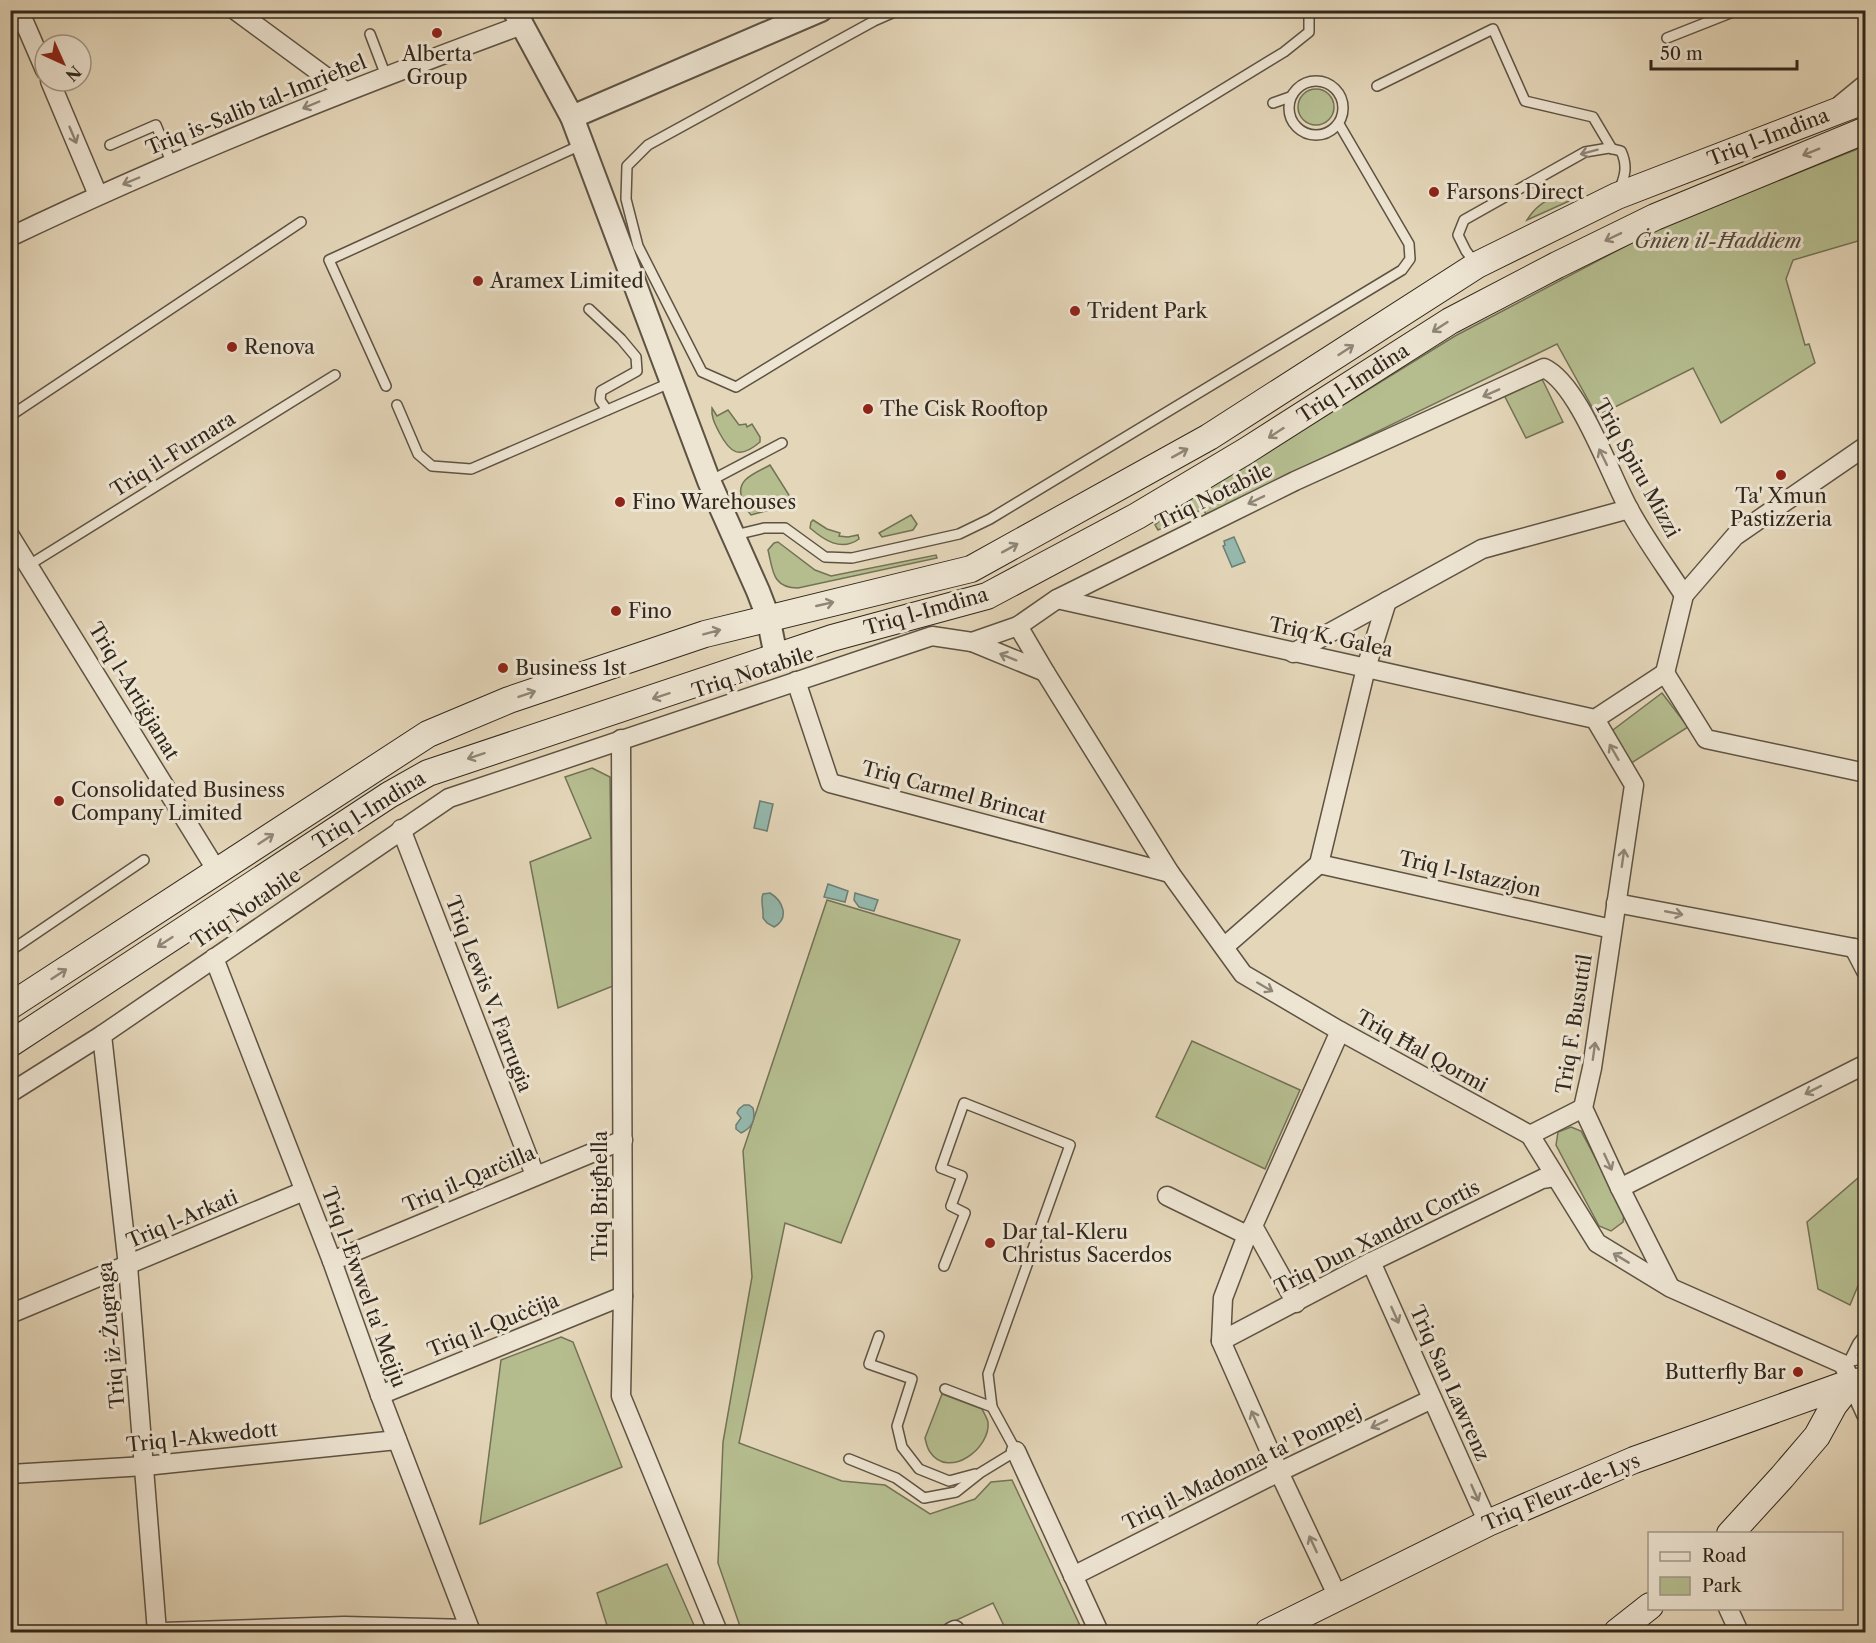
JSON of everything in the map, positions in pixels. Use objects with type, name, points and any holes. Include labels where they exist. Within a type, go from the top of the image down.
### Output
[{"type":"main road","name":"Triq l-Imdina","points":[[10,1006],[428,734],[509,700],[705,634],[971,569],[1209,437],[1477,265],[1617,196],[1866,100]]},
{"type":"main road","name":"Triq l-Imdina","points":[[10,1044],[389,795],[428,773],[832,638],[987,596],[1137,516],[1246,451],[1460,315],[1655,217],[1866,130]]},
{"type":"main road","name":"Triq Fleur-de-Lys","points":[[1268,1632],[1488,1523],[1634,1460],[1852,1372]]},
{"type":"main road","points":[[1731,1532],[1817,1436],[1852,1372]]},
{"type":"main road","points":[[1617,1632],[1648,1608]]},
{"type":"street","points":[[19,10],[33,42]]},
{"type":"street","points":[[235,10],[345,91]]},
{"type":"street","points":[[572,117],[821,10]]},
{"type":"street","points":[[518,18],[572,117],[709,481],[735,536],[768,617],[776,656]]},
{"type":"street","name":"Triq is-Salib tal-Imrieħel","points":[[10,237],[98,195],[386,76],[518,18]]},
{"type":"street","points":[[55,93],[98,195]]},
{"type":"street","name":"Triq Spiru Mizzi","points":[[1544,368],[1560,380],[1575,403],[1629,509],[1684,595]]},
{"type":"street","name":"Triq Notabile","points":[[10,1093],[102,1035],[449,798],[932,636],[972,642],[1018,626],[1057,600],[1295,481],[1544,368]]},
{"type":"street","points":[[1595,719],[1665,673],[1684,595],[1734,536],[1866,446]]},
{"type":"street","points":[[1293,653],[1482,549],[1629,509]]},
{"type":"street","name":"Triq l-Artiġjanat","points":[[10,536],[217,871]]},
{"type":"street","name":"Triq K. Galea","points":[[1057,600],[1595,719]]},
{"type":"street","points":[[1224,947],[1319,864],[1366,668],[1387,601]]},
{"type":"street","name":"Triq Ħal Qormi","points":[[1018,626],[1170,873],[1242,974],[1530,1136],[1598,1243],[1671,1288],[1852,1372]]},
{"type":"street","points":[[972,642],[1045,672]]},
{"type":"street","points":[[1665,673],[1706,739],[1866,773]]},
{"type":"street","name":"Triq Carmel Brincat","points":[[796,681],[830,783],[1170,873]]},
{"type":"street","name":"Triq F. Busuttil","points":[[1595,719],[1634,785],[1592,1068],[1583,1108],[1620,1188],[1671,1288]]},
{"type":"street","name":"Triq Brigħella","points":[[621,739],[623,1140],[621,1396],[718,1632]]},
{"type":"street","name":"Triq Lewis V. Farrugia","points":[[401,829],[536,1175]]},
{"type":"street","name":"Triq l-Istazzjon","points":[[1319,864],[1612,928]]},
{"type":"street","points":[[1616,903],[1860,945],[1866,970]]},
{"type":"street","name":"Triq l-Ewwel ta' Mejju","points":[[214,958],[332,1261],[380,1395],[471,1631]]},
{"type":"street","points":[[1338,1597],[1279,1473],[1221,1341],[1223,1298],[1250,1231],[1340,1031]]},
{"type":"street","name":"Triq iż-Żugraga","points":[[102,1035],[128,1266],[158,1632]]},
{"type":"street","points":[[1620,1188],[1866,1064]]},
{"type":"street","points":[[1530,1136],[1583,1108]]},
{"type":"street","name":"Triq il-Qarċilla","points":[[332,1261],[623,1140]]},
{"type":"street","name":"Triq Dun Xandru Cortis","points":[[1221,1341],[1371,1262],[1542,1179],[1555,1177]]},
{"type":"street","name":"Triq l-Arkati","points":[[10,1314],[304,1191]]},
{"type":"street","points":[[1167,1196],[1250,1231],[1296,1303]]},
{"type":"street","name":"Triq San Lawrenz","points":[[1371,1262],[1488,1523]]},
{"type":"street","name":"Triq il-Quċċija","points":[[380,1395],[623,1296]]},
{"type":"street","points":[[1852,1372],[1866,1414]]},
{"type":"street","name":"Triq il-Madonna ta' Pompej","points":[[1073,1576],[1432,1399]]},
{"type":"street","name":"Triq l-Akwedott","points":[[10,1474],[144,1466],[397,1440]]},
{"type":"street","points":[[1016,1452],[1099,1632]]},
{"type":"street","points":[[1729,1610],[1739,1632]]},
{"type":"street","points":[[163,1632],[351,1629],[471,1631]]},
{"type":"lane","points":[[899,10],[874,21],[648,145],[627,166],[626,199],[638,246],[702,372],[736,387],[1284,52],[1309,32],[1309,10]]},
{"type":"lane","points":[[1667,38],[1738,10]]},
{"type":"lane","points":[[1377,86],[1493,29],[1525,100],[1593,117],[1612,149]]},
{"type":"lane","points":[[370,34],[386,76]]},
{"type":"lane","points":[[1821,116],[1866,78]]},
{"type":"lane","points":[[1319,80],[1328,83],[1341,97],[1343,106],[1339,124],[1331,131],[1314,135],[1290,125],[1290,98],[1301,84],[1319,80]]},
{"type":"lane","points":[[1273,103],[1290,98]]},
{"type":"lane","points":[[735,536],[764,528],[785,528],[825,557],[852,558],[959,534],[990,519],[1402,270],[1410,259],[1409,244],[1339,124]]},
{"type":"lane","points":[[110,145],[156,125],[172,164]]},
{"type":"lane","points":[[386,386],[329,260],[582,144]]},
{"type":"lane","points":[[1477,265],[1466,251],[1458,235],[1464,220],[1585,152],[1612,149],[1621,151],[1625,161],[1625,174],[1617,196]]},
{"type":"lane","points":[[10,416],[301,222]]},
{"type":"lane","points":[[589,309],[621,339],[636,357],[637,371],[601,391],[600,400],[607,410]]},
{"type":"lane","name":"Triq il-Furnara","points":[[29,565],[335,375]]},
{"type":"lane","points":[[397,405],[418,454],[432,466],[471,469],[672,382]]},
{"type":"lane","points":[[709,481],[782,443]]},
{"type":"lane","points":[[471,469],[477,479]]},
{"type":"lane","points":[[10,951],[144,860]]},
{"type":"lane","points":[[849,1459],[896,1478],[924,1497],[956,1492],[980,1473],[1016,1452],[992,1407],[988,1374],[1070,1145],[964,1103],[941,1168],[962,1176],[951,1206],[965,1213],[944,1266]]},
{"type":"lane","points":[[1852,1372],[1858,1343],[1866,1333]]},
{"type":"lane","points":[[879,1336],[869,1364],[912,1379],[897,1426],[902,1447],[919,1469],[949,1481],[980,1473]]},
{"type":"lane","points":[[1852,1372],[1866,1358]]},
{"type":"lane","points":[[945,1389],[992,1407]]},
{"type":"green space","points":[[1316,89],[1328,95],[1334,107],[1328,119],[1316,125],[1304,119],[1298,107],[1304,95]]},
{"type":"green space","name":"Ġnien il-Ħaddiem","points":[[1865,146],[1865,239],[1793,260],[1786,279],[1805,345],[1809,344],[1815,363],[1721,423],[1693,368],[1597,416],[1557,344],[1212,512],[1206,514],[1203,509],[1158,530],[1155,525],[1171,511],[1455,336],[1660,228]]},
{"type":"green space","points":[[1558,196],[1576,198],[1527,220],[1540,205]]},
{"type":"green space","points":[[1542,379],[1563,422],[1526,438],[1503,393]]},
{"type":"green space","points":[[712,408],[717,416],[728,410],[739,425],[746,424],[747,427],[752,424],[760,437],[760,442],[746,451],[736,452],[731,449],[716,426]]},
{"type":"green space","points":[[770,465],[794,503],[751,515],[742,498],[741,486],[748,477]]},
{"type":"green space","points":[[911,515],[917,524],[913,530],[882,537],[879,533]]},
{"type":"green space","points":[[813,520],[827,529],[840,533],[839,536],[858,535],[859,539],[846,544],[833,543],[810,528]]},
{"type":"green space","points":[[778,542],[815,570],[831,576],[936,555],[937,558],[798,588],[783,585],[775,576],[768,550]]},
{"type":"green space","points":[[1662,693],[1688,727],[1625,767],[1609,733]]},
{"type":"green space","points":[[592,768],[610,777],[613,986],[558,1008],[530,862],[591,838],[565,777]]},
{"type":"green space","points":[[827,900],[960,940],[841,1243],[785,1223],[739,1443],[842,1481],[885,1485],[930,1514],[975,1499],[991,1482],[1012,1480],[1083,1632],[1007,1632],[993,1603],[931,1632],[742,1632],[718,1563],[723,1442],[752,1277],[743,1151]]},
{"type":"green space","points":[[1192,1041],[1300,1090],[1265,1169],[1156,1117]]},
{"type":"green space","points":[[1571,1127],[1581,1131],[1624,1212],[1623,1222],[1611,1231],[1599,1226],[1556,1145],[1558,1132]]},
{"type":"green space","points":[[1865,1172],[1865,1269],[1850,1305],[1818,1289],[1807,1222]]},
{"type":"green space","points":[[561,1337],[573,1342],[622,1467],[480,1524],[501,1360]]},
{"type":"green space","points":[[942,1394],[982,1409],[988,1422],[983,1442],[967,1457],[957,1462],[948,1463],[938,1460],[929,1450],[925,1438]]},
{"type":"green space","points":[[667,1564],[697,1632],[609,1632],[597,1593]]},
{"type":"water","points":[[1234,537],[1245,562],[1232,567],[1223,546],[1224,541]]},
{"type":"water","points":[[760,801],[773,804],[767,831],[754,828]]},
{"type":"water","points":[[828,884],[848,891],[845,902],[824,897]]},
{"type":"water","points":[[770,893],[775,896],[783,910],[782,919],[774,927],[763,918],[762,897],[763,894]]},
{"type":"water","points":[[855,893],[878,900],[874,911],[859,907],[854,900]]},
{"type":"water","points":[[744,1105],[753,1108],[754,1116],[748,1129],[741,1133],[736,1129],[741,1118],[737,1113]]},
{"type":"place","name":"Alberta Group","points":[[437,33]]},
{"type":"place","name":"Farsons Direct","points":[[1434,192]]},
{"type":"place","name":"Aramex Limited","points":[[478,281]]},
{"type":"place","name":"Trident Park","points":[[1075,311]]},
{"type":"place","name":"Renova","points":[[232,347]]},
{"type":"place","name":"The Cisk Rooftop","points":[[868,409]]},
{"type":"place","name":"Ta' Xmun Pastizzeria","points":[[1781,475]]},
{"type":"place","name":"Fino Warehouses","points":[[620,502]]},
{"type":"place","name":"Fino","points":[[616,611]]},
{"type":"place","name":"Business 1st","points":[[503,668]]},
{"type":"place","name":"Consolidated Business Company Limited","points":[[59,801]]},
{"type":"place","name":"Dar tal-Kleru Christus Sacerdos","points":[[990,1243]]},
{"type":"place","name":"Butterfly Bar","points":[[1798,1372]]}]
